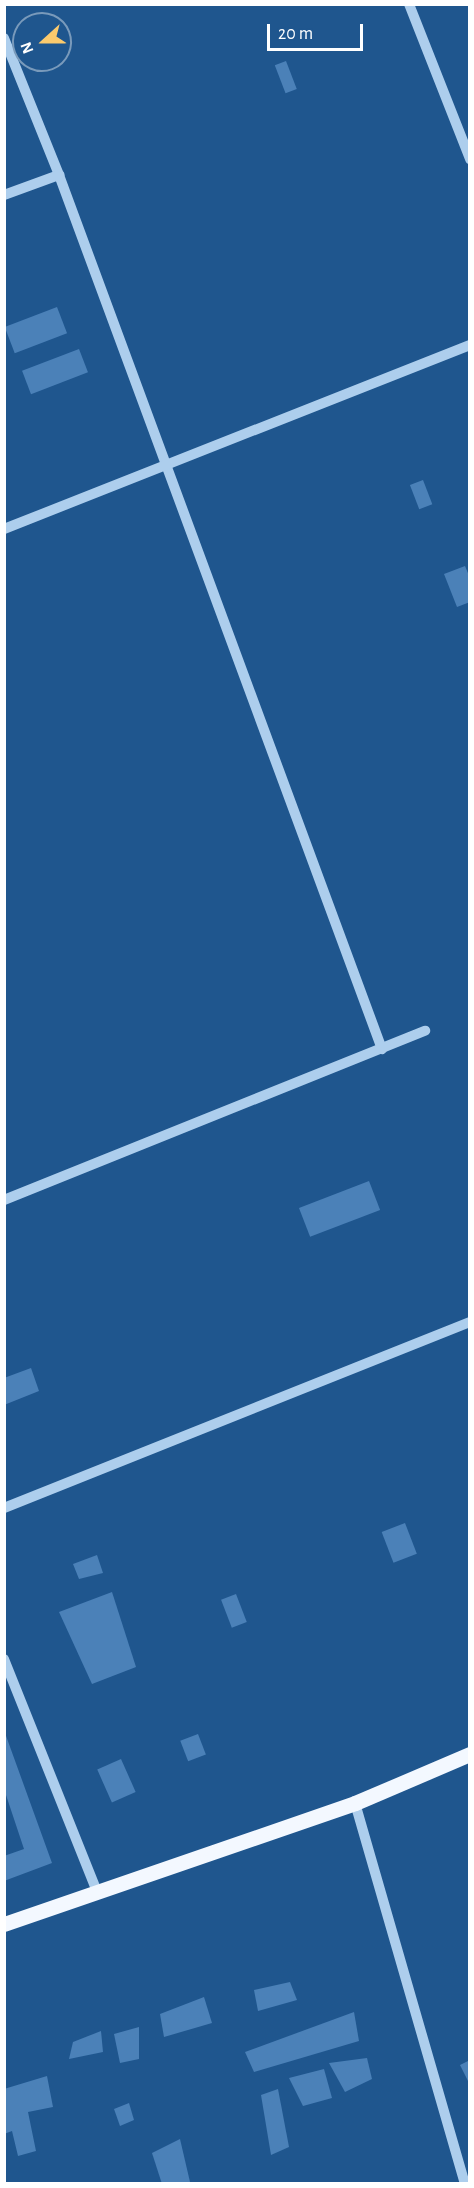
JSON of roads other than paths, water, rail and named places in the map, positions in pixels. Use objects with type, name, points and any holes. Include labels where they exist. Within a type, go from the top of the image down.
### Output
[{"type":"main road","points":[[4,1924],[355,1803],[470,1754]]},
{"type":"street","points":[[409,4],[470,159]]},
{"type":"street","points":[[4,38],[59,175],[382,1048]]},
{"type":"street","points":[[4,195],[59,175]]},
{"type":"street","points":[[4,529],[470,345]]},
{"type":"street","points":[[4,1200],[425,1031]]},
{"type":"street","points":[[4,1508],[470,1322]]},
{"type":"street","points":[[4,1659],[97,1892]]},
{"type":"street","points":[[355,1803],[465,2184]]}]
